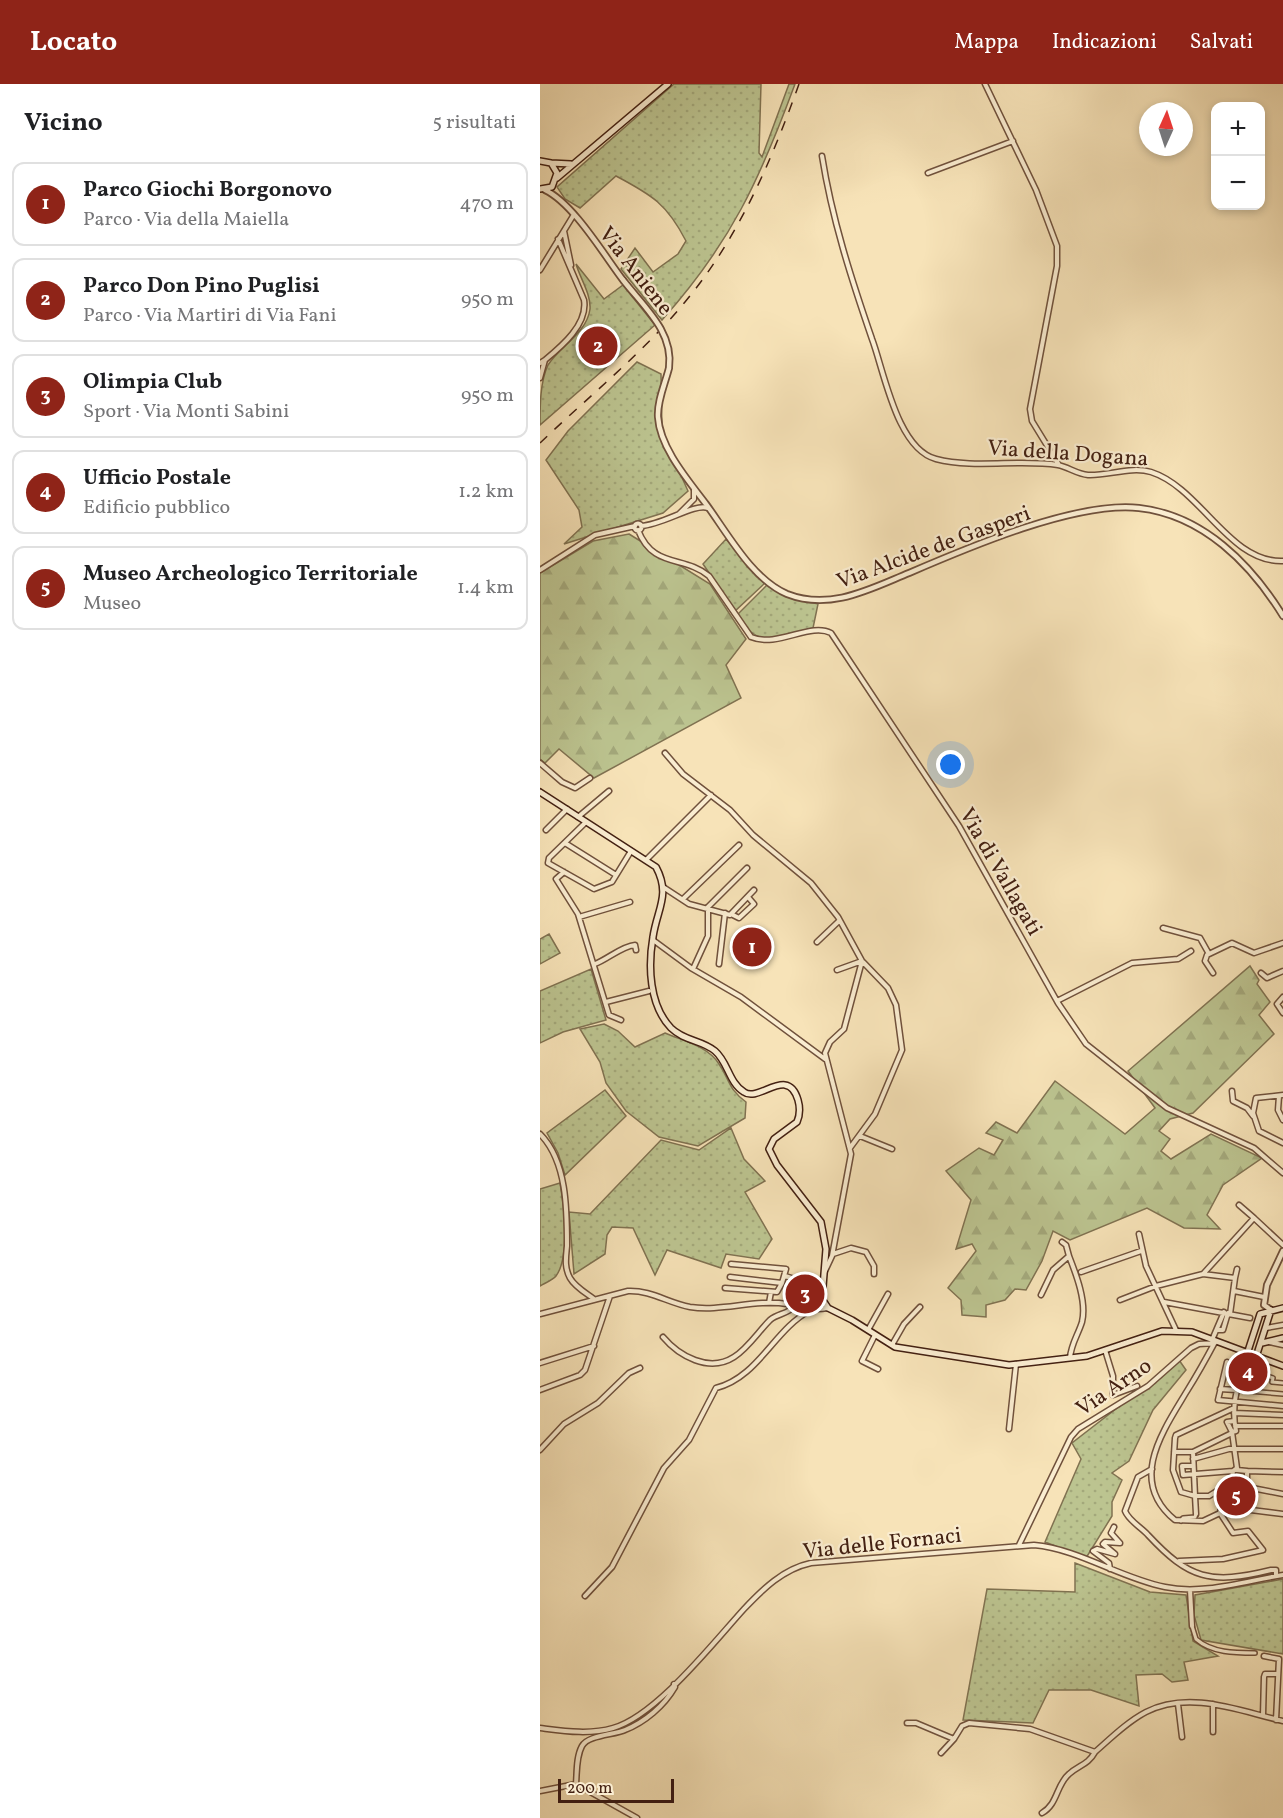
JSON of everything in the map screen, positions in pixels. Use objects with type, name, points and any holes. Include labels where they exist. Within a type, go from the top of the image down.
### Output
[{"type":"main road","points":[[542,190],[556,181],[668,84]]},
{"type":"main road","points":[[540,161],[563,166],[576,162]]},
{"type":"main road","points":[[550,163],[556,169],[556,181]]},
{"type":"main road","points":[[540,792],[656,867],[663,881],[663,900],[652,939],[651,980],[659,1009],[668,1024],[681,1035],[714,1050],[735,1084],[745,1093],[756,1094],[775,1085],[790,1088],[798,1101],[799,1120],[774,1139],[769,1149],[777,1165],[821,1222],[826,1249],[822,1299],[828,1308],[892,1346],[908,1351],[1016,1364],[1070,1358],[1105,1350],[1158,1332],[1176,1330],[1191,1332],[1225,1349],[1283,1366]]},
{"type":"main road","points":[[1247,1354],[1254,1319],[1261,1313],[1283,1308]]},
{"type":"main road","points":[[1254,1358],[1265,1342],[1271,1310]]},
{"type":"main road","points":[[1265,1342],[1283,1338]]},
{"type":"street","points":[[985,84],[1036,190],[1058,250],[1030,409],[1032,421],[1059,465]]},
{"type":"street","points":[[928,173],[1013,141]]},
{"type":"street","name":"Via della Dogana","points":[[822,156],[848,270],[890,398],[915,444],[927,455],[939,460],[1059,465],[1086,475],[1137,471],[1153,473],[1197,502],[1238,544],[1265,558],[1283,561]]},
{"type":"street","name":"Via Aniene","points":[[556,181],[560,200]]},
{"type":"street","name":"Via Aniene","points":[[542,190],[560,200],[663,331],[669,350],[669,368]]},
{"type":"street","points":[[540,270],[573,216]]},
{"type":"street","points":[[564,230],[571,266]]},
{"type":"street","points":[[540,363],[569,337],[585,310],[584,300],[558,239]]},
{"type":"street","points":[[540,378],[545,360]]},
{"type":"street","name":"Via Alcide de Gasperi","points":[[669,368],[659,408],[660,425],[665,441],[694,488],[760,574],[771,584],[795,596],[821,601],[857,594],[969,548],[1041,524],[1104,510],[1143,508],[1190,524],[1219,541],[1260,583],[1283,616]]},
{"type":"street","points":[[694,488],[694,499]]},
{"type":"street","points":[[677,516],[694,499],[702,499],[700,506]]},
{"type":"street","points":[[540,568],[597,534],[657,525],[700,506],[710,509]]},
{"type":"street","name":"Via di Vallagati","points":[[638,527],[644,544],[653,553],[707,575],[745,632],[753,638],[777,640],[819,630],[832,634],[959,826],[1057,1001],[1086,1044],[1104,1061],[1167,1108],[1251,1146],[1283,1173]]},
{"type":"street","points":[[665,753],[683,774],[730,810],[753,835],[811,883],[840,921],[862,962],[888,988],[892,996],[896,1005],[902,1048],[900,1060],[876,1114],[850,1148]]},
{"type":"street","points":[[540,763],[562,783],[575,788],[590,778]]},
{"type":"street","points":[[578,817],[609,791]]},
{"type":"street","points":[[646,861],[711,795]]},
{"type":"street","points":[[546,831],[567,810]]},
{"type":"street","points":[[586,822],[547,861],[594,889],[612,882],[631,851]]},
{"type":"street","points":[[566,843],[616,875]]},
{"type":"street","points":[[683,898],[739,845]]},
{"type":"street","points":[[693,969],[708,936],[707,909],[747,868]]},
{"type":"street","points":[[564,872],[556,879],[579,917],[609,1015],[621,1020]]},
{"type":"street","points":[[663,887],[689,904],[739,918],[754,904],[748,897]]},
{"type":"street","points":[[731,914],[754,890]]},
{"type":"street","points":[[579,917],[630,902]]},
{"type":"street","points":[[719,964],[725,913]]},
{"type":"street","points":[[817,942],[840,921]]},
{"type":"street","points":[[1163,928],[1198,937],[1206,956],[1205,961],[1213,973]]},
{"type":"street","points":[[652,939],[693,969],[741,997],[825,1059]]},
{"type":"street","points":[[1206,956],[1230,943],[1254,953],[1283,943]]},
{"type":"street","points":[[595,964],[612,957],[630,945],[635,945],[636,950]]},
{"type":"street","points":[[1057,1001],[1132,963],[1178,959],[1191,951]]},
{"type":"street","points":[[837,970],[862,962]]},
{"type":"street","points":[[824,1274],[833,1254],[849,1170],[850,1148],[825,1059],[827,1048],[842,1034],[848,1019],[862,962]]},
{"type":"street","points":[[1261,973],[1267,978],[1283,971]]},
{"type":"street","points":[[606,1002],[649,991]]},
{"type":"street","points":[[1283,998],[1277,1004],[1283,1013]]},
{"type":"street","points":[[1232,1091],[1233,1101],[1246,1108],[1262,1134],[1283,1143]]},
{"type":"street","points":[[1253,1116],[1255,1099],[1262,1096],[1281,1096],[1278,1110],[1283,1120]]},
{"type":"street","points":[[540,1134],[553,1153],[560,1173],[566,1209],[565,1264],[568,1274],[577,1287],[595,1300]]},
{"type":"street","points":[[860,1136],[892,1149]]},
{"type":"street","points":[[1239,1205],[1283,1245]]},
{"type":"street","points":[[1203,1274],[1254,1218]]},
{"type":"street","points":[[1139,1234],[1141,1251],[1176,1330]]},
{"type":"street","points":[[1062,1242],[1066,1245],[1070,1256],[1082,1301],[1083,1319],[1071,1348],[1070,1358]]},
{"type":"street","points":[[833,1254],[851,1248],[866,1252],[874,1266],[874,1274]]},
{"type":"street","points":[[1081,1272],[1141,1251]]},
{"type":"street","points":[[1271,1310],[1265,1306],[1264,1297],[1270,1277],[1283,1251]]},
{"type":"street","points":[[1041,1295],[1053,1270],[1070,1256]]},
{"type":"street","points":[[731,1264],[786,1269],[775,1303]]},
{"type":"street","points":[[1237,1269],[1234,1291],[1227,1313],[1213,1342],[1160,1434],[1152,1469],[1154,1488],[1164,1510],[1175,1521],[1203,1521],[1235,1508],[1283,1514]]},
{"type":"street","points":[[1120,1300],[1156,1286],[1203,1274],[1235,1278]]},
{"type":"street","points":[[785,1276],[808,1283],[823,1291]]},
{"type":"street","points":[[730,1277],[782,1284]]},
{"type":"street","points":[[725,1288],[777,1292]]},
{"type":"street","points":[[540,1314],[641,1290],[690,1307],[775,1303],[811,1310],[828,1308]]},
{"type":"street","points":[[1234,1291],[1264,1297]]},
{"type":"street","points":[[769,1303],[771,1292]]},
{"type":"street","points":[[868,1330],[888,1294]]},
{"type":"street","points":[[540,1390],[580,1375],[588,1365],[610,1296]]},
{"type":"street","points":[[1164,1301],[1254,1319]]},
{"type":"street","points":[[663,1337],[679,1351],[697,1362],[720,1362],[735,1356],[771,1319],[791,1311],[794,1306]]},
{"type":"street","points":[[892,1346],[904,1324],[920,1307]]},
{"type":"street","points":[[709,1386],[716,1388],[731,1382],[758,1361],[795,1320],[811,1310]]},
{"type":"street","points":[[1266,1329],[1283,1325]]},
{"type":"street","points":[[875,1335],[862,1360],[878,1369]]},
{"type":"street","name":"Via Arno","points":[[1019,1546],[1071,1437],[1078,1429],[1148,1386],[1191,1348],[1213,1342]]},
{"type":"street","points":[[1265,1342],[1282,1346]]},
{"type":"street","points":[[540,1363],[595,1345]]},
{"type":"street","points":[[1105,1350],[1113,1376],[1113,1395],[1137,1386]]},
{"type":"street","points":[[1174,1452],[1193,1452],[1236,1431],[1234,1408],[1236,1390],[1244,1365],[1254,1358],[1257,1366],[1255,1372],[1273,1377],[1273,1382],[1283,1383]]},
{"type":"street","points":[[1227,1362],[1218,1400],[1234,1408],[1283,1415]]},
{"type":"street","points":[[1009,1429],[1016,1364]]},
{"type":"street","points":[[540,1450],[564,1424],[598,1403],[629,1373],[640,1368]]},
{"type":"street","points":[[585,1596],[612,1567],[664,1468],[689,1440],[716,1388]]},
{"type":"street","points":[[1220,1389],[1283,1394]]},
{"type":"street","points":[[1283,1406],[1234,1408],[1176,1435],[1174,1452],[1175,1477],[1181,1492],[1195,1498],[1209,1496],[1231,1485],[1283,1494]]},
{"type":"street","points":[[1231,1485],[1235,1470],[1235,1449],[1232,1432],[1227,1422],[1283,1426]]},
{"type":"street","points":[[1193,1459],[1235,1449],[1283,1449]]},
{"type":"street","points":[[1181,1522],[1183,1518],[1195,1517],[1196,1514],[1193,1452]]},
{"type":"street","points":[[1183,1474],[1182,1466],[1193,1466]]},
{"type":"street","points":[[1152,1469],[1138,1477],[1127,1504],[1126,1515],[1168,1556],[1179,1561],[1223,1559],[1263,1550],[1248,1531],[1233,1533],[1220,1513],[1225,1486]]},
{"type":"street","points":[[1175,1477],[1183,1474],[1235,1470],[1283,1472]]},
{"type":"street","points":[[1247,1471],[1247,1487]]},
{"type":"street","points":[[1224,1494],[1226,1501],[1235,1508]]},
{"type":"street","points":[[1110,1569],[1109,1563],[1093,1551],[1097,1549],[1115,1554],[1103,1545],[1105,1542],[1120,1543],[1111,1533],[1114,1527]]},
{"type":"street","name":"Via delle Fornaci","points":[[540,1728],[586,1731],[618,1726],[643,1714],[763,1590],[798,1567],[842,1559],[1019,1546],[1048,1548],[1150,1584],[1190,1590],[1283,1575]]},
{"type":"street","points":[[1179,1561],[1181,1566],[1198,1575],[1215,1579],[1271,1570],[1276,1570],[1276,1576]]},
{"type":"street","points":[[1190,1590],[1192,1626],[1196,1639],[1208,1647],[1228,1652],[1255,1653]]},
{"type":"street","points":[[1264,1656],[1279,1659],[1276,1720]]},
{"type":"street","points":[[1263,1715],[1264,1677],[1276,1674]]},
{"type":"street","points":[[576,1784],[579,1755],[584,1743],[625,1730],[646,1719],[675,1689],[674,1684]]},
{"type":"street","points":[[1042,1813],[1053,1804],[1067,1776],[1084,1766],[1095,1752],[1136,1718],[1153,1710],[1179,1704],[1213,1704],[1283,1721]]},
{"type":"street","points":[[1179,1704],[1182,1737]]},
{"type":"street","points":[[1213,1704],[1213,1732]]},
{"type":"street","points":[[907,1723],[924,1726],[954,1739]]},
{"type":"street","points":[[941,1754],[966,1724],[987,1724],[1032,1730],[1095,1752]]},
{"type":"street","points":[[540,1791],[576,1784],[637,1818]]},
{"type":"green space","points":[[674,84],[761,84],[759,153],[762,157],[789,84],[795,84],[769,150],[741,209],[707,264],[662,320],[621,269],[635,248],[653,272],[678,254],[686,241],[665,209],[649,195],[616,176],[580,208],[565,199],[557,187]]},
{"type":"green space","points":[[576,264],[604,299],[623,285],[655,325],[540,425],[542,386],[548,365],[579,332],[588,318],[590,303]]},
{"type":"green space","points":[[637,362],[661,374],[662,433],[688,491],[663,513],[564,544],[582,527],[579,510],[546,460],[568,431]]},
{"type":"green space","points":[[629,534],[710,584],[746,639],[726,665],[741,698],[594,778],[559,749],[545,763],[540,759],[540,573],[593,541]]},
{"type":"green space","points":[[726,539],[765,583],[735,611],[703,564]]},
{"type":"green space","points":[[768,584],[781,594],[818,604],[813,628],[779,637],[762,638],[745,627],[736,616]]},
{"type":"green space","points":[[549,934],[560,953],[540,964],[540,939]]},
{"type":"green space","points":[[1250,966],[1259,980],[1257,984],[1270,1002],[1259,1015],[1274,1034],[1193,1113],[1170,1119],[1159,1131],[1170,1139],[1161,1151],[1171,1159],[1211,1134],[1262,1158],[1223,1185],[1207,1215],[1220,1229],[1184,1228],[1147,1208],[1070,1240],[1053,1231],[1042,1261],[1026,1290],[1015,1289],[1005,1300],[986,1305],[986,1317],[962,1315],[961,1300],[948,1288],[976,1251],[972,1244],[956,1249],[971,1200],[946,1171],[979,1148],[994,1155],[1003,1140],[986,1133],[996,1122],[1017,1133],[1055,1081],[1125,1134],[1155,1108],[1128,1071]]},
{"type":"green space","points":[[591,969],[606,1020],[563,1032],[540,1043],[540,991]]},
{"type":"green space","points":[[604,1024],[618,1031],[635,1047],[665,1033],[708,1053],[719,1064],[736,1093],[746,1102],[745,1118],[698,1146],[659,1137],[626,1111],[606,1083],[600,1062],[580,1029]]},
{"type":"green space","points":[[605,1090],[626,1116],[565,1175],[558,1153],[547,1133]]},
{"type":"green space","points":[[731,1128],[744,1159],[765,1181],[745,1192],[772,1239],[759,1259],[726,1254],[721,1268],[667,1250],[655,1275],[633,1228],[612,1227],[607,1235],[605,1254],[574,1274],[569,1212],[590,1214],[661,1140],[699,1150]]},
{"type":"green space","points":[[560,1183],[564,1217],[563,1257],[556,1276],[540,1286],[540,1189]]},
{"type":"green space","points":[[1179,1360],[1186,1370],[1153,1410],[1129,1461],[1112,1473],[1122,1480],[1112,1502],[1112,1516],[1086,1558],[1045,1542],[1081,1459],[1072,1443]]},
{"type":"green space","points":[[1075,1563],[1150,1592],[1186,1595],[1193,1641],[1218,1656],[1184,1662],[1188,1680],[1172,1682],[1162,1674],[1136,1675],[1139,1706],[1091,1690],[1049,1690],[1033,1723],[963,1720],[987,1589],[1075,1592]]},
{"type":"green space","points":[[1283,1579],[1283,1654],[1201,1640],[1194,1615],[1195,1595]]},
{"type":"railway","points":[[540,443],[669,321],[704,277],[722,251],[752,198],[799,84]]},
{"type":"place","name":"Parco Don Pino Puglisi","points":[[598,346]]},
{"type":"place","name":"Parco Giochi Borgonovo","points":[[752,947]]},
{"type":"place","name":"Olimpia Club","points":[[805,1294]]},
{"type":"place","name":"Ufficio Postale","points":[[1248,1372]]},
{"type":"place","name":"Museo Archeologico Territoriale","points":[[1236,1496]]}]
